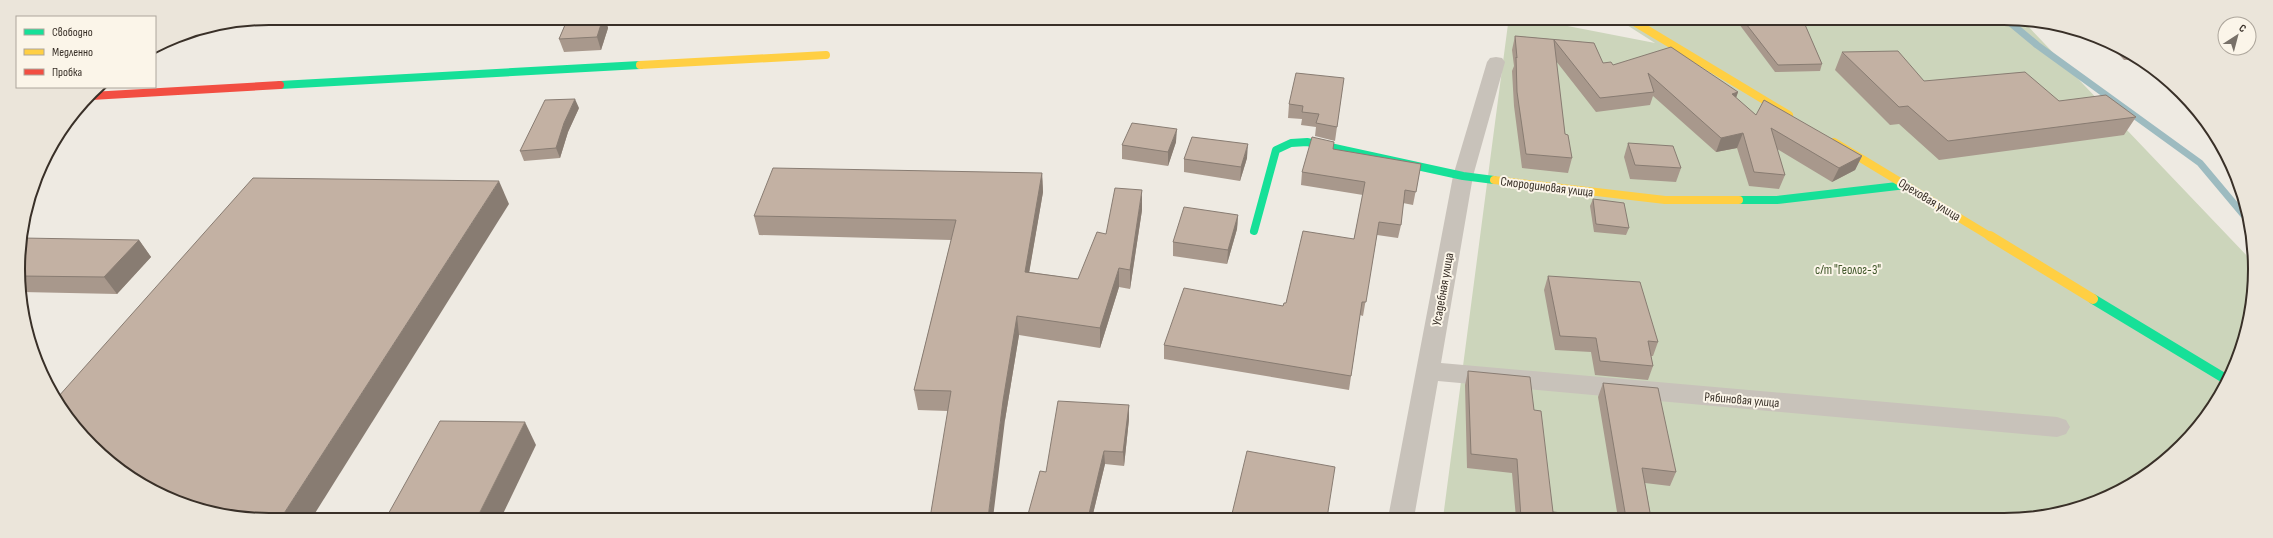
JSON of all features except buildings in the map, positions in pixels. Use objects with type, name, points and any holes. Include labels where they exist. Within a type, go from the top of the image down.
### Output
[{"type":"street","points":[[1639,25],[1799,121]]},
{"type":"street","points":[[96,96],[826,55]]},
{"type":"street","name":"Усадебная улица","points":[[1403,513],[1463,176],[1496,62]]},
{"type":"street","name":"Ореховая улица","points":[[1826,137],[2223,377]]},
{"type":"street","name":"Смородиновая улица","points":[[1254,231],[1276,150],[1284,144],[1308,142],[1463,176],[1665,200],[1777,200],[1906,185]]},
{"type":"street","name":"Рябиновая улица","points":[[1427,371],[2057,427]]},
{"type":"green space","name":"с/т \"Геолог-3\"","points":[[1508,25],[1562,25],[1655,43],[1627,25],[2004,25],[2028,27],[2247,256],[2246,301],[2240,332],[2223,377],[2207,405],[2177,442],[2140,472],[2112,488],[2082,500],[2067,505],[2036,511],[2004,513],[1444,513]]},
{"type":"waterway","points":[[2014,26],[2037,45],[2200,163],[2241,212]]},
{"type":"traffic: fast","points":[[280,85],[640,65]]},
{"type":"traffic: fast","points":[[1254,231],[1276,150],[1291,143],[1307,142],[1463,176],[1494,180]]},
{"type":"traffic: fast","points":[[1739,200],[1777,200],[1906,185]]},
{"type":"traffic: fast","points":[[2093,299],[2223,377]]},
{"type":"traffic: slow","points":[[1639,25],[1789,115]]},
{"type":"traffic: slow","points":[[640,65],[826,55]]},
{"type":"traffic: slow","points":[[1834,142],[2093,299]]},
{"type":"traffic: slow","points":[[1494,180],[1665,200],[1739,200]]},
{"type":"traffic: jam","points":[[96,96],[280,85]]}]
